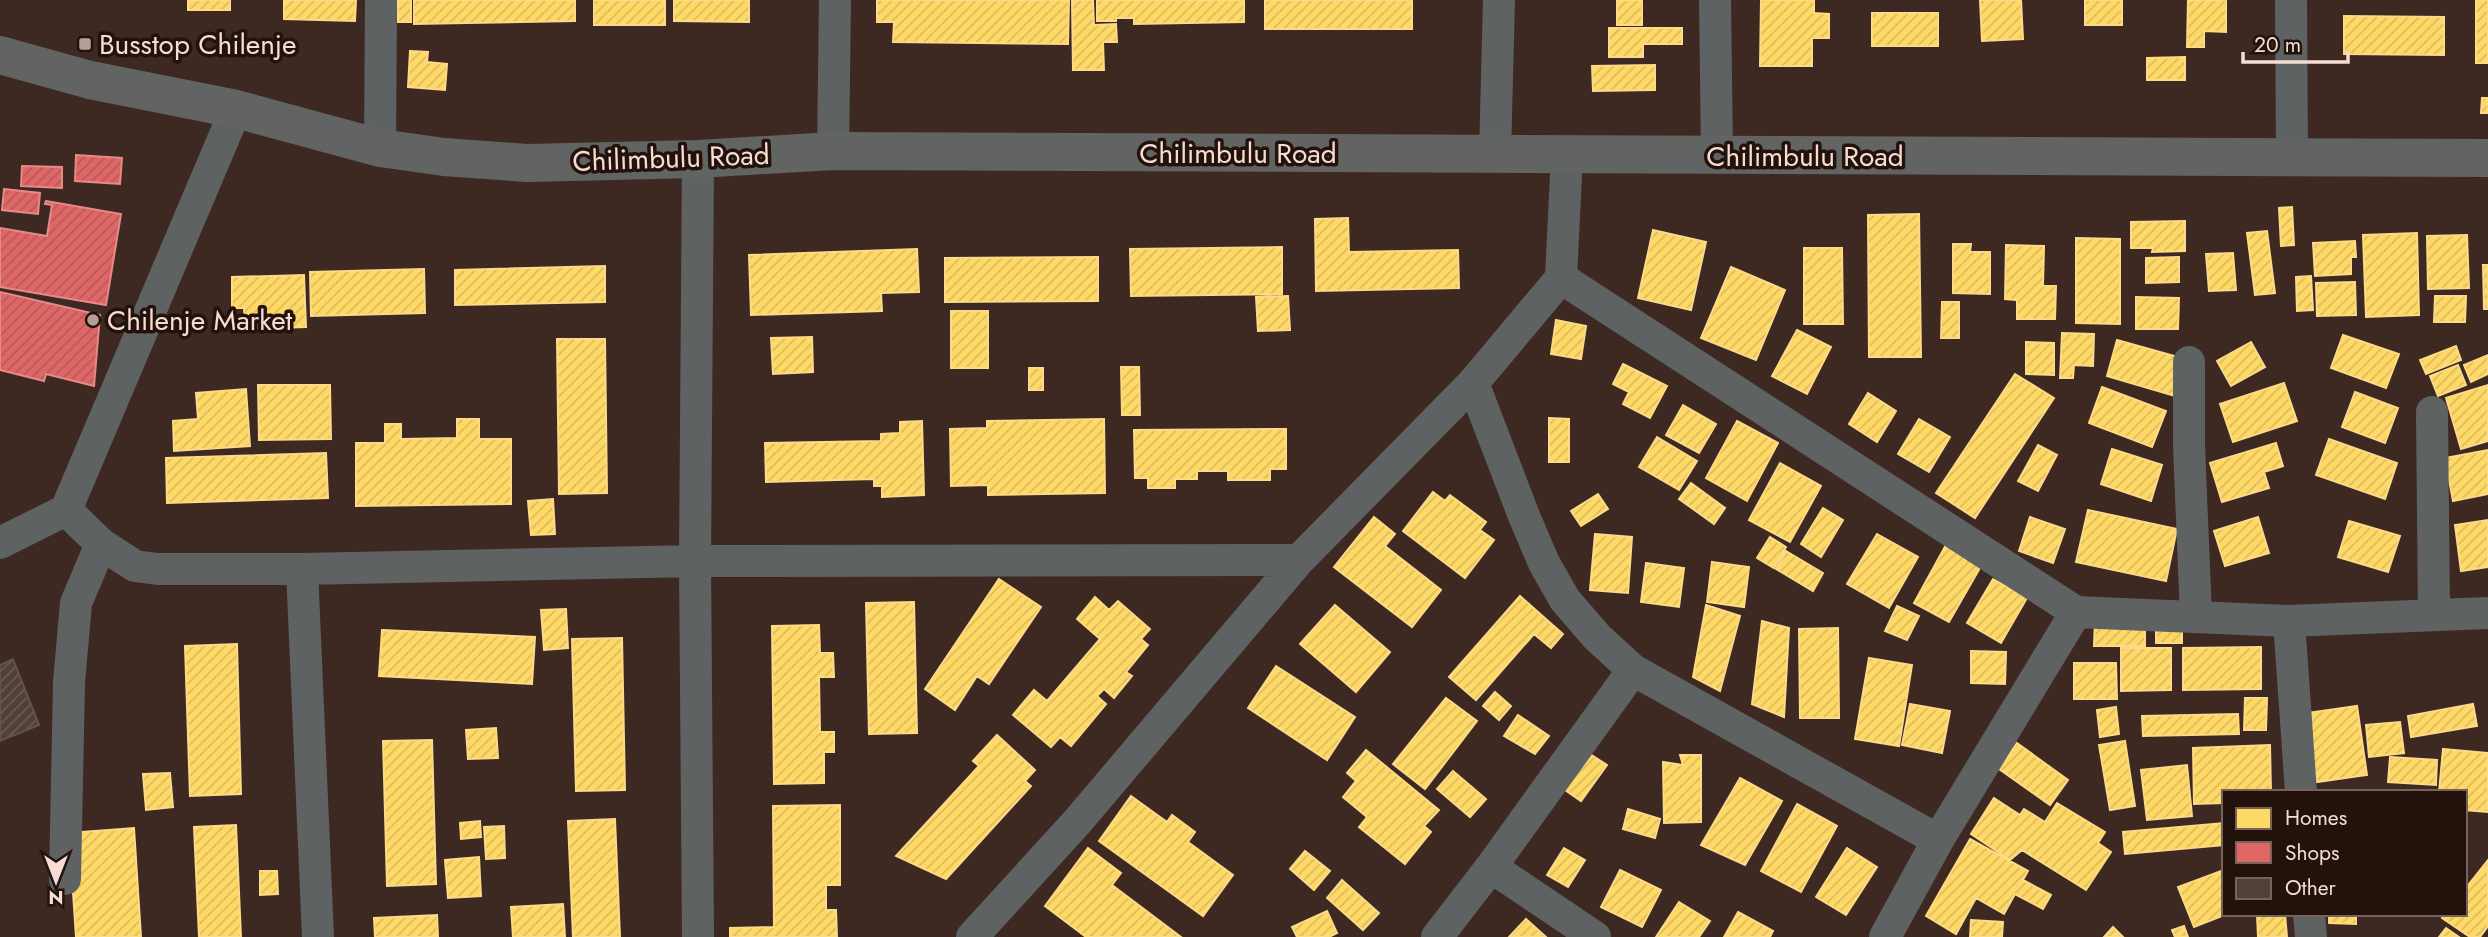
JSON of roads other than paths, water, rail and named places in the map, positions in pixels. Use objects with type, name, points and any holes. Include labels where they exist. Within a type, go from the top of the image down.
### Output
[{"type":"main road","name":"Chilimbulu Road","points":[[0,55],[90,80],[236,109],[380,148],[444,157],[527,163],[698,159],[832,151],[2488,158]]},
{"type":"street","points":[[380,148],[382,0]]},
{"type":"street","points":[[832,151],[835,0]]},
{"type":"street","points":[[1494,154],[1499,0]]},
{"type":"street","points":[[1715,0],[1717,155]]},
{"type":"street","points":[[2291,0],[2292,158]]},
{"type":"street","points":[[0,543],[66,510],[236,109]]},
{"type":"street","points":[[972,937],[1077,822],[1298,560],[1473,383],[1561,278],[1567,154]]},
{"type":"street","points":[[698,159],[695,561],[698,937]]},
{"type":"street","points":[[1561,278],[2077,612],[2289,621],[2488,613]]},
{"type":"street","points":[[2189,362],[2189,446],[2196,615]]},
{"type":"street","points":[[1473,383],[1544,563],[1564,600],[1597,637],[1633,670],[1938,840]]},
{"type":"street","points":[[2432,412],[2434,615]]},
{"type":"street","points":[[66,510],[101,544],[135,566],[146,567],[302,569],[695,561],[1298,560]]},
{"type":"street","points":[[65,879],[69,682],[76,603],[101,544]]},
{"type":"street","points":[[302,569],[318,937]]},
{"type":"street","points":[[1885,937],[1938,840],[2077,612]]},
{"type":"street","points":[[2289,621],[2301,790]]},
{"type":"street","points":[[1437,937],[1491,867],[1633,670]]},
{"type":"street","points":[[1491,867],[1595,937]]},
{"type":"street","points":[[2309,916],[2311,937]]},
{"type":"place","name":"Busstop Chilenje","points":[[85,44]]},
{"type":"place","name":"Chilenje Market","points":[[93,320]]}]
